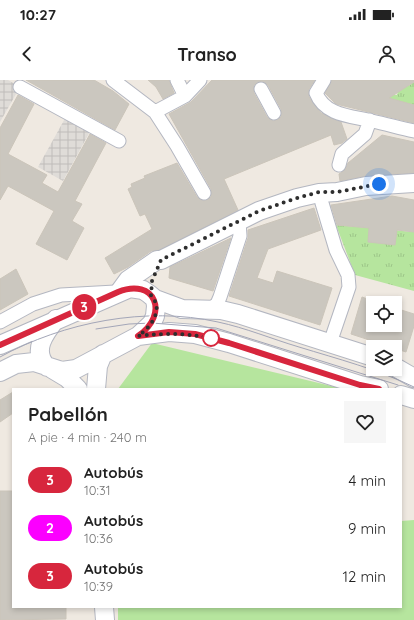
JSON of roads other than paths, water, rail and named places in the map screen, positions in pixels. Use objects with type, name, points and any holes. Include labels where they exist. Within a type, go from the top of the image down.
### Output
[{"type":"main road","points":[[120,291],[128,280],[157,260],[161,260],[272,206],[319,192],[337,192],[379,184],[414,183]]},
{"type":"main road","points":[[57,319],[44,334],[40,343],[41,359],[49,368],[67,372],[76,369],[138,336],[146,330],[155,316],[156,306],[153,297],[152,281],[161,260]]},
{"type":"main road","points":[[0,345],[120,291],[135,288],[144,290],[153,297],[182,309],[208,311],[221,310],[238,314],[366,355]]},
{"type":"main road","points":[[138,336],[169,332],[195,334],[229,343],[360,385],[374,388]]},
{"type":"main road","points":[[96,388],[98,366],[103,354]]},
{"type":"main road","points":[[0,372],[22,363],[34,362],[67,378],[77,388]]},
{"type":"main road","points":[[402,371],[414,377]]},
{"type":"main road","points":[[402,395],[414,399]]},
{"type":"main road","points":[[93,608],[94,620]]},
{"type":"main road","points":[[104,608],[105,620]]},
{"type":"street","points":[[113,80],[155,112],[177,146],[204,194]]},
{"type":"street","points":[[177,80],[185,96]]},
{"type":"street","points":[[155,112],[185,96],[200,80]]},
{"type":"street","points":[[324,80],[316,94],[323,105],[346,117],[370,120],[414,131]]},
{"type":"street","points":[[20,87],[119,141]]},
{"type":"street","points":[[261,88],[274,113]]},
{"type":"street","points":[[339,165],[342,154],[365,134],[370,120]]},
{"type":"street","points":[[319,192],[336,250],[350,281],[330,343]]},
{"type":"street","points":[[208,311],[217,304],[220,297],[240,236],[239,222]]},
{"type":"street","points":[[0,322],[33,304],[61,295],[120,291]]},
{"type":"tram line","points":[[0,357],[51,335],[78,326],[106,320],[134,317],[191,317],[228,324],[249,330],[372,370],[414,387]]},
{"type":"tram line","points":[[96,329],[129,324],[152,323],[216,328],[398,385]]}]
